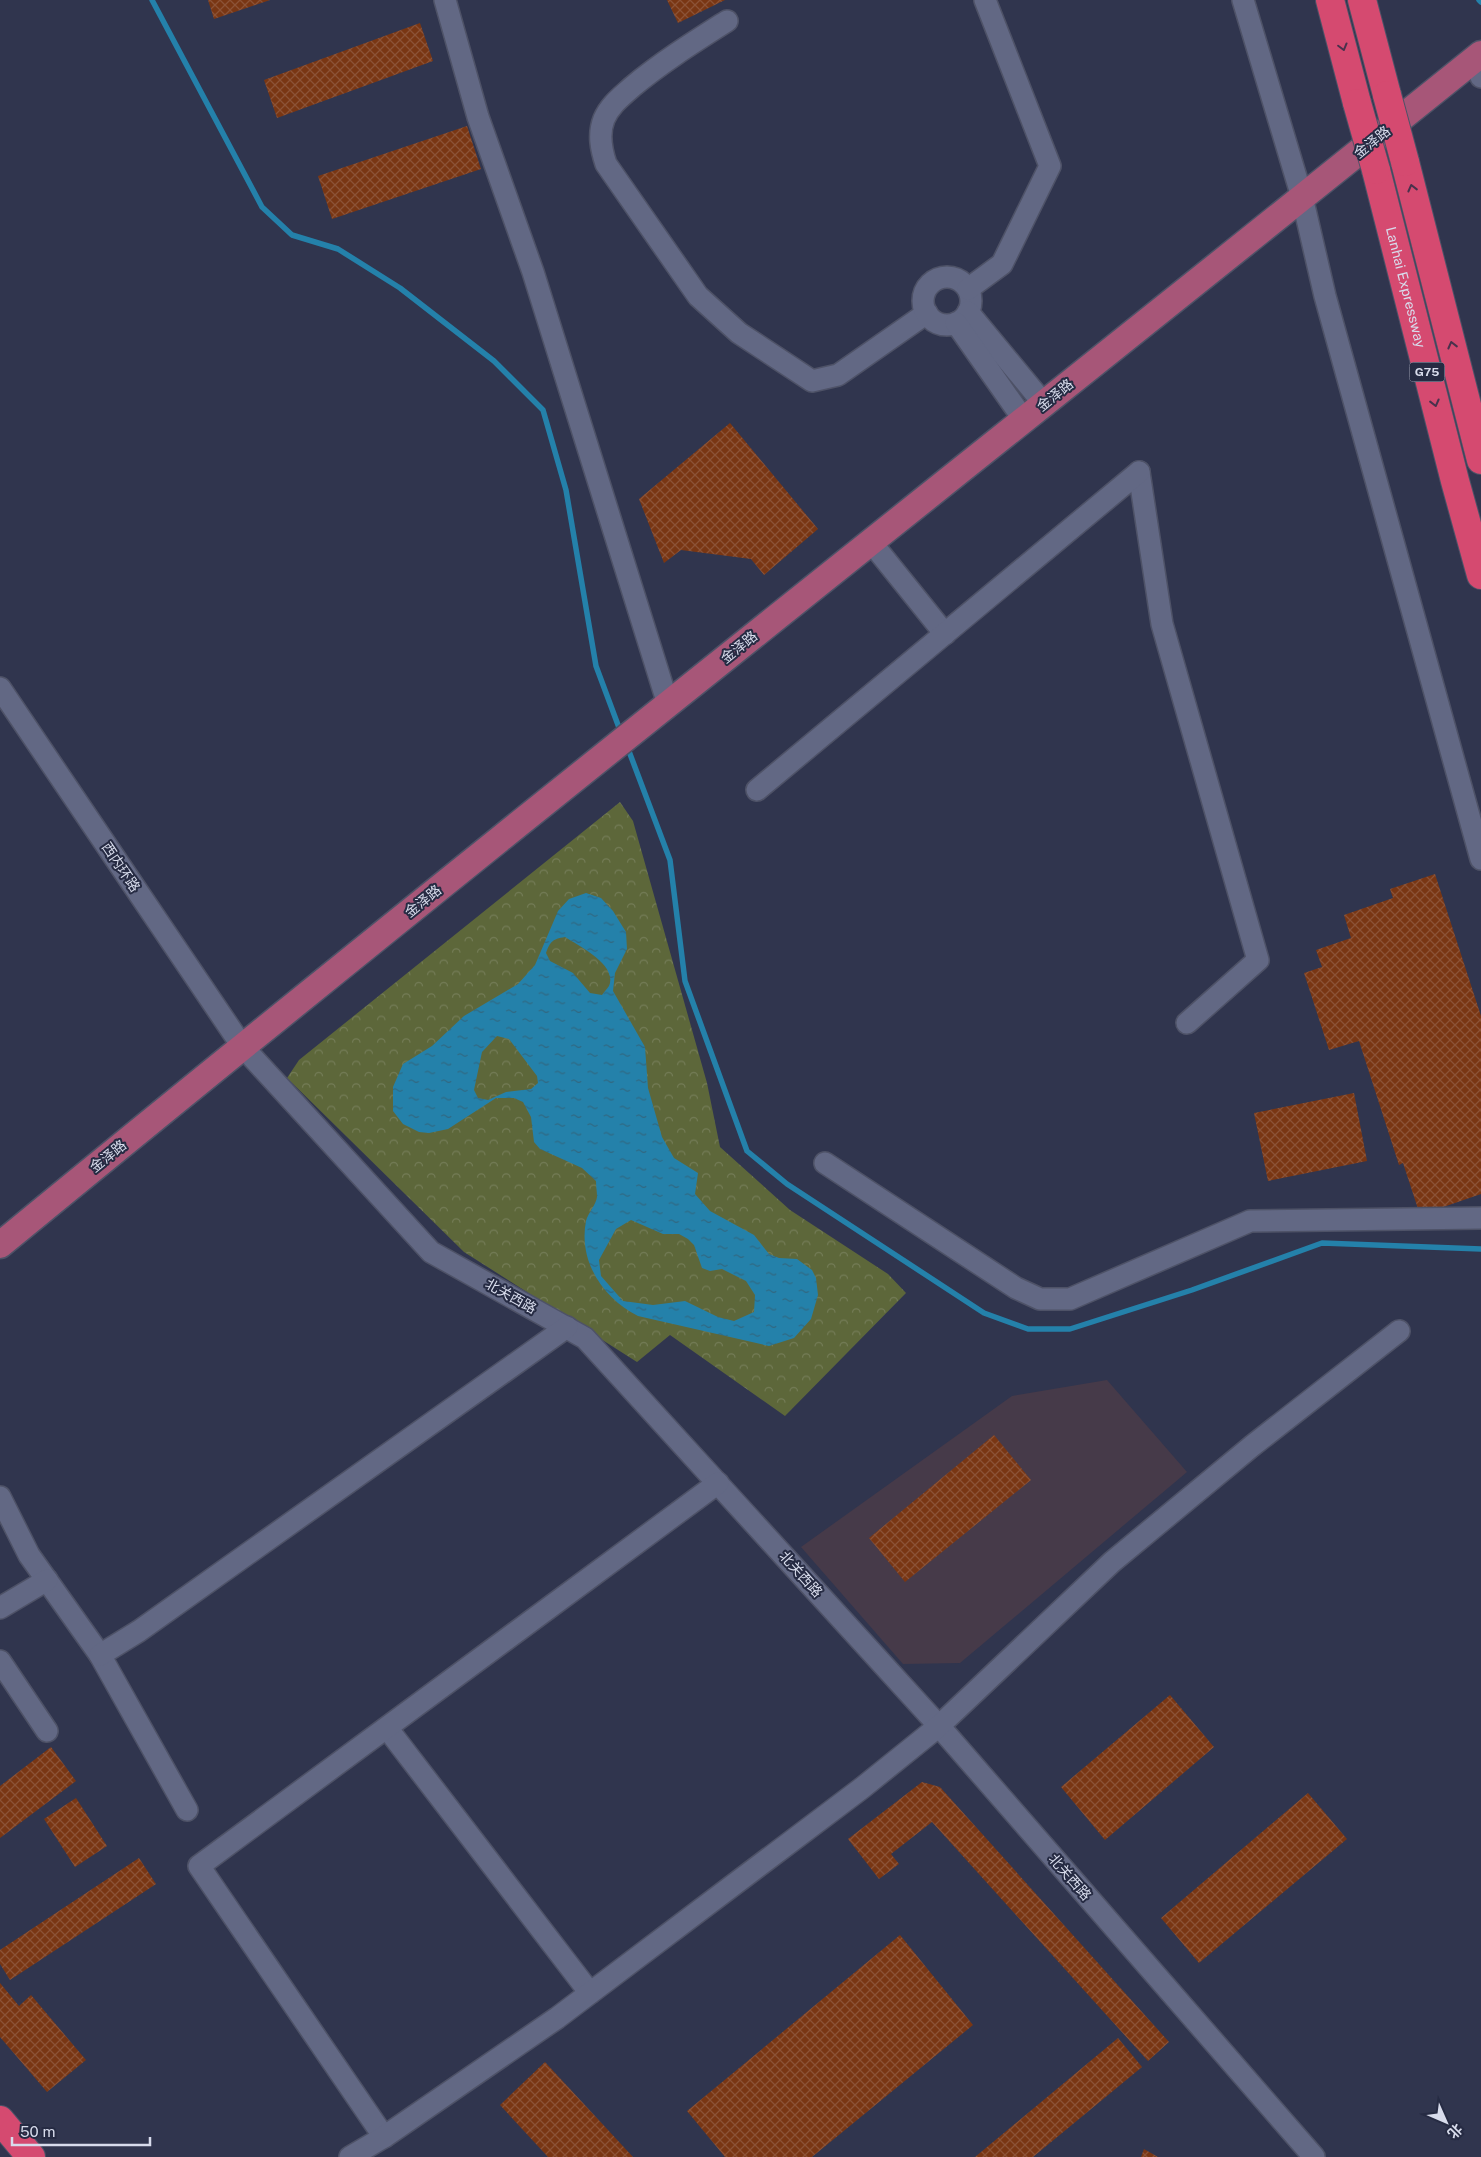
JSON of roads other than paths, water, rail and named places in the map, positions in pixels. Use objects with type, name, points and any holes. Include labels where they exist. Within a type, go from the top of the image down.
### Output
[{"type":"highway","name":"Lanhai Expressway","points":[[1330,0],[1481,575]]},
{"type":"highway","name":"G75","points":[[1362,0],[1481,460]]},
{"type":"highway","points":[[0,2120],[31,2157]]},
{"type":"main road","name":"金泽路","points":[[0,1245],[242,1046],[1302,197],[1479,63]]},
{"type":"street","points":[[444,0],[478,117],[533,272],[668,704]]},
{"type":"street","points":[[968,288],[1002,264],[1050,166],[984,0]]},
{"type":"street","points":[[1243,0],[1302,197],[1325,296],[1481,859]]},
{"type":"street","points":[[727,21],[660,63],[616,102],[604,120],[601,130],[601,147],[606,164],[698,296],[739,333],[812,381],[838,375],[926,313]]},
{"type":"street","points":[[947,277],[962,282],[968,288],[971,305],[962,318],[939,323],[926,313],[924,297],[932,282],[947,277]]},
{"type":"street","points":[[962,318],[1044,404]]},
{"type":"street","points":[[962,318],[1024,420]]},
{"type":"street","points":[[757,790],[1139,472],[1162,624],[1258,960],[1187,1023]]},
{"type":"street","points":[[871,542],[945,634]]},
{"type":"street","name":"西内环路","points":[[0,688],[242,1046]]},
{"type":"street","name":"北关西路","points":[[242,1046],[431,1252],[585,1338],[939,1726],[1314,2157]]},
{"type":"street","points":[[825,1163],[1016,1288],[1040,1299],[1070,1299],[1250,1221],[1481,1218]]},
{"type":"street","points":[[100,1655],[139,1631],[567,1328]]},
{"type":"street","points":[[350,2157],[384,2137],[557,2018],[862,1788],[939,1726],[1112,1562],[1252,1446],[1400,1331]]},
{"type":"street","points":[[384,2137],[199,1866],[718,1483]]},
{"type":"street","points":[[0,1497],[30,1555],[100,1655],[187,1810]]},
{"type":"street","points":[[0,1608],[47,1580]]},
{"type":"street","points":[[0,1661],[47,1731]]},
{"type":"street","points":[[387,1728],[590,1992]]},
{"type":"water","points":[[586,893],[601,898],[613,911],[626,932],[627,949],[615,973],[613,991],[645,1047],[648,1088],[662,1137],[674,1158],[698,1173],[695,1194],[710,1211],[754,1235],[769,1254],[779,1258],[797,1259],[812,1270],[816,1278],[818,1295],[811,1319],[794,1338],[769,1346],[638,1316],[614,1300],[596,1278],[586,1251],[586,1221],[597,1197],[596,1181],[582,1168],[540,1149],[534,1142],[531,1117],[523,1102],[514,1098],[496,1098],[448,1129],[429,1133],[419,1132],[403,1124],[393,1111],[393,1087],[403,1064],[432,1046],[464,1016],[518,984],[535,965],[558,911],[569,899]],"holes":[[[565,937],[596,957],[608,971],[610,978],[609,986],[602,995],[590,993],[573,973],[550,961],[546,953],[550,944],[554,940]],[[497,1036],[509,1039],[537,1076],[538,1083],[531,1089],[506,1092],[488,1100],[478,1098],[474,1090],[482,1052]],[[631,1220],[663,1234],[679,1234],[688,1239],[694,1245],[702,1268],[710,1271],[722,1269],[746,1281],[755,1295],[754,1312],[734,1321],[718,1317],[685,1301],[653,1305],[623,1301],[601,1276],[599,1260],[616,1229]]]},
{"type":"waterway","points":[[152,0],[262,207],[292,235],[338,249],[400,288],[494,361],[543,410],[566,490],[596,666],[621,733]]},
{"type":"waterway","points":[[627,746],[670,860],[685,981],[747,1151],[787,1184],[984,1313],[1028,1329],[1070,1329],[1192,1290],[1322,1243],[1481,1249]]}]
